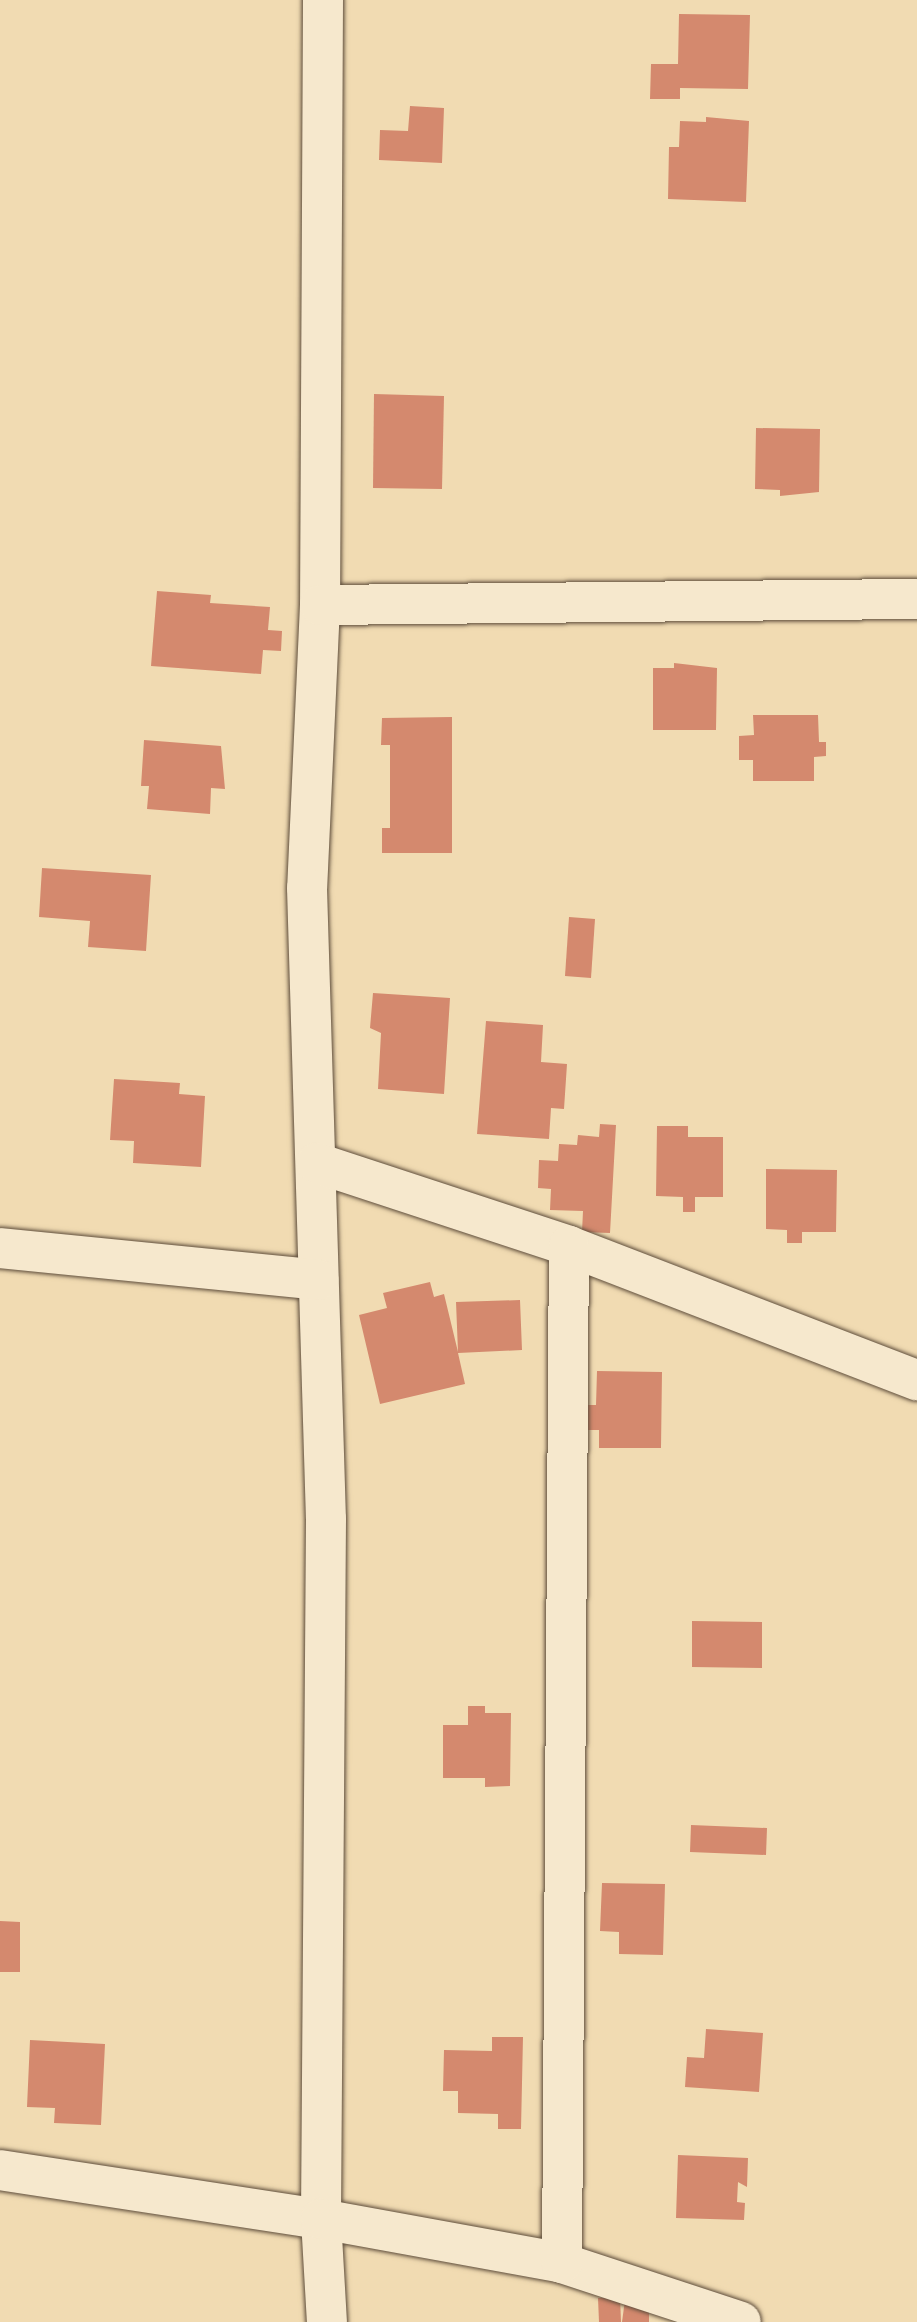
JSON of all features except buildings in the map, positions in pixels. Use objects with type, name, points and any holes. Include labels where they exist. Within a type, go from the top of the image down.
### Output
[{"type":"street","points":[[323,0],[320,605],[307,888],[317,1163],[327,1645],[321,2219],[327,2322]]},
{"type":"street","points":[[320,605],[917,599]]},
{"type":"street","points":[[317,1163],[569,1246],[917,1380]]},
{"type":"street","points":[[562,2263],[569,1246]]},
{"type":"street","points":[[0,1248],[318,1280]]},
{"type":"street","points":[[0,2170],[321,2219],[562,2263],[741,2322]]}]
